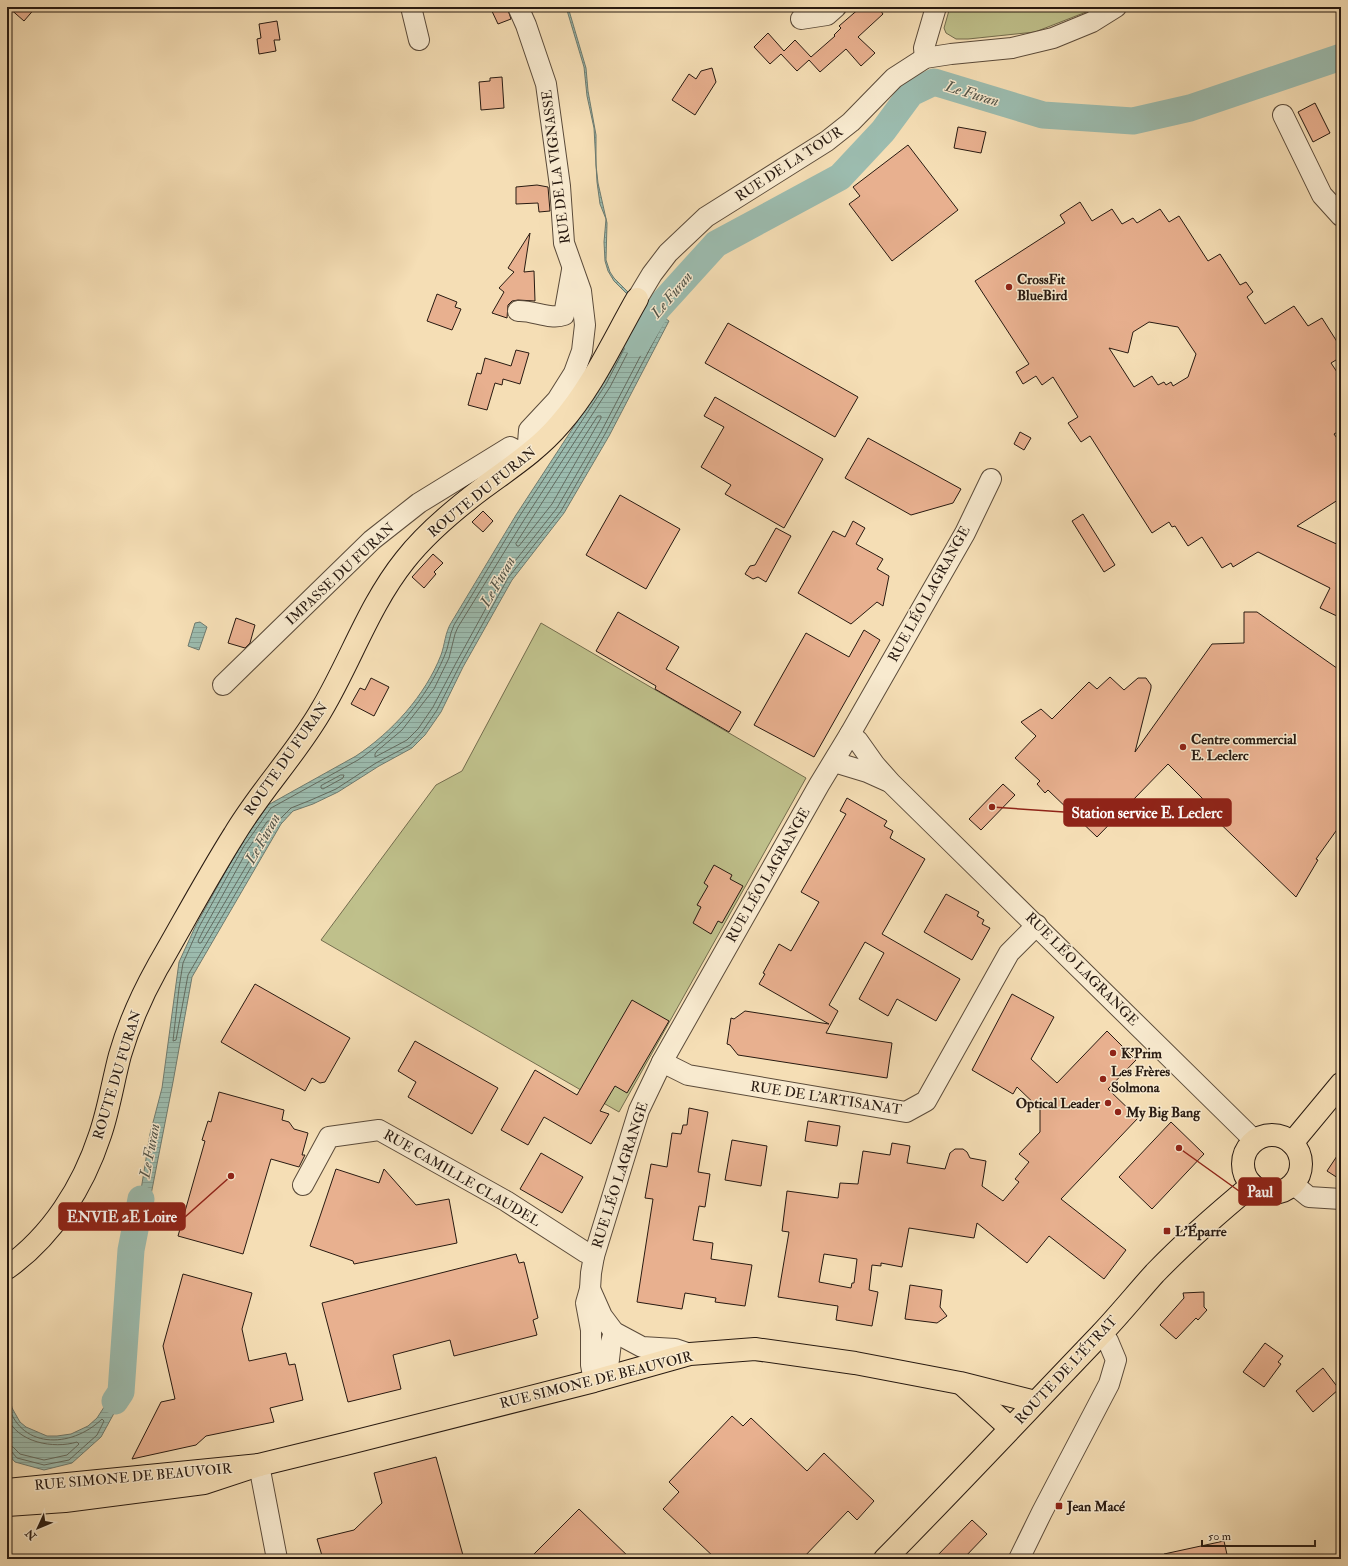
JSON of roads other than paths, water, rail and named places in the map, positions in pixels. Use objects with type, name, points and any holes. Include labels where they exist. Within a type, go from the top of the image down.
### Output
[{"type":"main road","name":"ROUTE DU FURAN","points":[[7,1268],[38,1242],[55,1222],[73,1196],[97,1144],[121,1053],[136,1009],[149,982],[234,834],[271,780],[311,728],[324,707],[366,621],[388,584],[409,555],[453,512],[527,456],[560,424],[590,384],[638,299]]},
{"type":"main road","points":[[1292,1143],[1341,1084]]},
{"type":"main road","points":[[1266,1135],[1275,1135],[1292,1143],[1297,1150],[1300,1159],[1298,1176],[1293,1184],[1285,1190],[1272,1193],[1259,1190],[1252,1185],[1246,1178],[1243,1169],[1243,1160],[1245,1151],[1254,1140],[1266,1135]]},
{"type":"main road","name":"ROUTE DE L'ÉTRAT","points":[[885,1559],[1101,1333],[1156,1273],[1189,1240],[1252,1185]]},
{"type":"main road","name":"RUE SIMONE DE BEAUVOIR","points":[[7,1505],[65,1501],[204,1484],[259,1465],[349,1444],[601,1379],[690,1354],[755,1349],[855,1363],[960,1382],[1035,1402]]},
{"type":"main road","points":[[960,1382],[1010,1428]]},
{"type":"main road","name":"RUE SIMONE DE BEAUVOIR","points":[[7,1490],[259,1465]]},
{"type":"street","points":[[411,7],[420,40]]},
{"type":"street","name":"RUE DE LA VIGNASSE","points":[[518,7],[526,25],[546,84],[560,186],[564,243],[581,291],[585,325],[582,351],[574,373],[566,388],[557,400],[529,430],[527,456]]},
{"type":"street","points":[[801,19],[827,15],[836,7]]},
{"type":"street","points":[[925,58],[924,48],[936,7]]},
{"type":"street","name":"RUE DE LA TOUR","points":[[638,299],[652,274],[668,253],[706,217],[827,141],[851,122],[894,78],[925,58],[1012,48],[1053,38],[1092,22],[1116,7]]},
{"type":"street","points":[[1283,115],[1322,195],[1341,216]]},
{"type":"street","points":[[518,311],[527,310],[558,317],[564,315],[573,268]]},
{"type":"street","name":"IMPASSE DU FURAN","points":[[223,685],[372,540],[419,503],[510,447],[527,456]]},
{"type":"street","name":"RUE LÉO LAGRANGE","points":[[601,1379],[591,1365],[591,1330],[586,1303],[590,1289],[594,1256],[639,1110],[662,1062],[819,785],[834,762],[965,533],[991,479]]},
{"type":"street","name":"RUE LÉO LAGRANGE","points":[[850,734],[858,741],[874,765],[891,783],[1254,1140]]},
{"type":"street","points":[[834,762],[867,772],[891,783]]},
{"type":"street","name":"RUE DE L'ARTISANAT","points":[[662,1062],[688,1075],[906,1112],[926,1100],[1009,953],[1037,925]]},
{"type":"street","name":"RUE CAMILLE CLAUDEL","points":[[303,1185],[329,1137],[379,1130],[506,1201],[585,1252],[594,1256]]},
{"type":"street","points":[[1293,1184],[1309,1197],[1341,1199]]},
{"type":"street","name":"RUE LÉO LAGRANGE","points":[[590,1289],[602,1316],[614,1332],[642,1347],[675,1349],[690,1354]]},
{"type":"street","points":[[601,1379],[614,1332]]},
{"type":"street","points":[[1020,1559],[1042,1512],[1109,1384],[1116,1360],[1108,1341],[1101,1333]]},
{"type":"street","points":[[259,1465],[277,1559]]},
{"type":"water","points":[[566,7],[568,7],[586,68],[588,91],[596,135],[596,164],[594,128],[587,96],[584,67]]},
{"type":"water","points":[[596,166],[598,183],[607,223],[606,260],[610,272],[628,292],[627,294],[614,281],[608,271],[605,261],[604,242],[606,219],[600,204]]},
{"type":"water","points":[[646,305],[669,321],[609,436],[564,513],[512,580],[463,667],[441,712],[425,735],[412,748],[379,766],[338,792],[313,804],[293,811],[281,824],[192,977],[141,1246],[140,1298],[129,1382],[124,1395],[101,1437],[72,1463],[44,1470],[15,1462],[7,1453],[7,1383],[12,1408],[20,1422],[26,1427],[47,1436],[57,1436],[71,1434],[88,1426],[97,1418],[115,1390],[119,1380],[124,1359],[131,1252],[150,1134],[162,1088],[179,962],[196,925],[241,844],[268,805],[356,756],[382,736],[417,699],[441,655],[447,631],[451,623],[516,515],[603,382]]},
{"type":"water","points":[[200,622],[207,627],[199,650],[188,646],[195,623]]},
{"type":"waterway","name":"Le Furan","points":[[637,343],[657,309],[716,244],[840,177],[883,131],[911,93],[934,82],[1043,115],[1133,121],[1190,108],[1341,57]]},
{"type":"waterway","name":"Le Furan","points":[[115,1401],[121,1392],[131,1250],[141,1199]]},
{"type":"place","name":"CrossFit BlueBird","points":[[1009,287]]},
{"type":"place","name":"Centre commercial E. Leclerc","points":[[1183,747]]},
{"type":"place","name":"Station service E. Leclerc","points":[[992,807]]},
{"type":"place","name":"K'Prim","points":[[1113,1053]]},
{"type":"place","name":"Les Frères Solmona","points":[[1103,1079]]},
{"type":"place","name":"Optical Leader","points":[[1108,1103]]},
{"type":"place","name":"My Big Bang","points":[[1118,1112]]},
{"type":"place","name":"Paul","points":[[1179,1148]]},
{"type":"place","name":"ENVIE 2E Loire","points":[[231,1176]]},
{"type":"place","name":"L'Éparre","points":[[1167,1231]]},
{"type":"place","name":"Jean Macé","points":[[1059,1506]]}]
